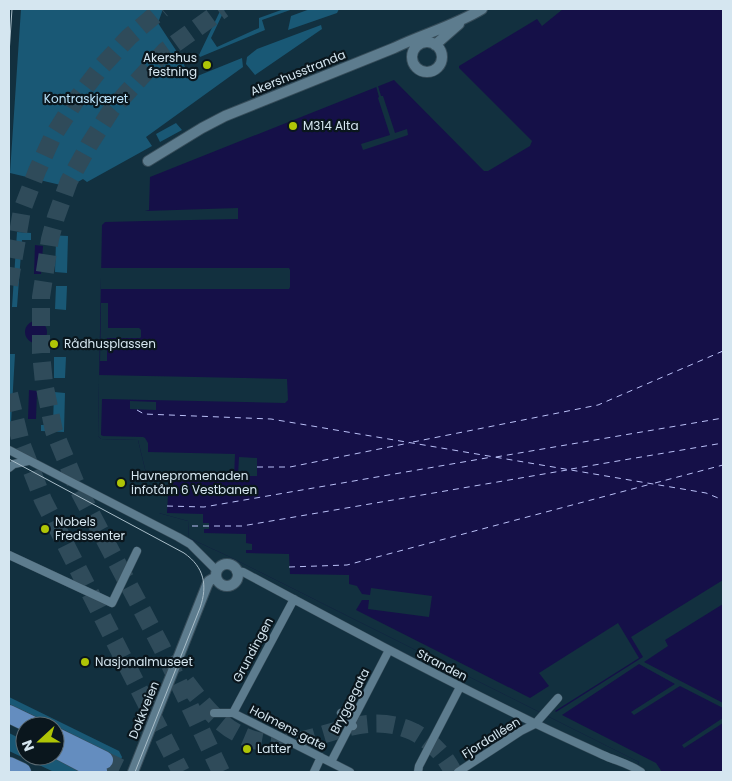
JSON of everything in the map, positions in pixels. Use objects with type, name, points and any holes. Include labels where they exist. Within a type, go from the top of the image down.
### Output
[{"type":"highway","points":[[65,745],[101,765]]},
{"type":"highway","points":[[9,766],[22,772]]},
{"type":"street","name":"Akershusstranda","points":[[148,161],[202,128],[226,116],[385,52],[416,37],[463,20],[482,9]]},
{"type":"street","name":"Akershusstranda","points":[[436,45],[463,20]]},
{"type":"street","points":[[9,450],[190,544],[216,574],[222,586],[230,586],[237,578],[236,571],[228,564],[221,566],[216,574]]},
{"type":"street","points":[[9,468],[24,460],[30,461]]},
{"type":"street","points":[[9,555],[112,604],[137,551]]},
{"type":"street","name":"Stranden","points":[[236,571],[243,572],[460,687],[535,724],[641,772]]},
{"type":"street","name":"Dokkveien","points":[[133,772],[207,585],[216,574]]},
{"type":"street","name":"Grundingen","points":[[233,713],[294,599]]},
{"type":"street","name":"Bryggegata","points":[[331,762],[352,725],[389,650]]},
{"type":"street","points":[[418,772],[419,766],[460,687]]},
{"type":"street","name":"Fjordalléen","points":[[458,772],[535,724],[558,698]]},
{"type":"street","name":"Holmens gate","points":[[214,713],[233,713],[350,772]]},
{"type":"street","points":[[341,713],[352,725]]},
{"type":"street","points":[[314,772],[321,757]]},
{"type":"green space","name":"Kontraskjæret","points":[[21,9],[163,9],[158,23],[181,58],[189,76],[195,77],[242,58],[243,67],[146,137],[152,146],[87,182],[83,179],[69,187],[10,173]]},
{"type":"green space","points":[[221,9],[225,9],[211,38],[217,47],[259,28],[259,18],[284,9],[293,9],[262,20],[265,30],[200,57],[199,55]]},
{"type":"green space","points":[[310,9],[339,9],[337,13],[288,30],[291,16]]},
{"type":"green space","points":[[321,25],[322,29],[255,75],[246,64],[247,57],[257,49]]},
{"type":"green space","points":[[176,123],[182,130],[160,142],[156,134]]},
{"type":"green space","points":[[17,232],[31,233],[31,240],[22,240],[17,307],[12,307]]},
{"type":"green space","points":[[48,235],[68,236],[67,273],[55,272],[56,241],[48,240]]},
{"type":"green space","points":[[56,286],[67,286],[66,310],[55,309]]},
{"type":"green space","points":[[9,354],[15,354],[11,423],[22,424],[22,430],[9,429]]},
{"type":"green space","points":[[54,357],[66,357],[65,378],[54,378]]},
{"type":"green space","points":[[54,392],[65,393],[64,432],[41,431],[41,425],[53,425]]},
{"type":"green space","points":[[9,697],[48,716],[34,716],[9,704]]},
{"type":"green space","points":[[65,724],[119,751],[122,757],[116,772],[99,772],[107,755],[66,731]]},
{"type":"green space","points":[[9,733],[15,736],[15,754],[9,751]]},
{"type":"green space","points":[[65,760],[91,772],[54,772],[41,766],[65,766]]},
{"type":"shaded area","points":[[563,9],[723,9],[723,772],[635,772],[639,762],[189,538],[188,521],[159,513],[159,478],[147,477],[138,440],[101,439],[98,436],[102,225],[105,222],[145,221],[145,211],[149,210],[150,177],[394,80],[484,171],[488,171],[530,146],[532,141],[459,66],[537,19],[542,26]]},
{"type":"shaded area","points":[[35,245],[43,246],[41,274],[34,274]]},
{"type":"shaded area","points":[[36,321],[44,324],[47,332],[44,340],[36,343],[28,340],[25,332],[28,324]]},
{"type":"shaded area","points":[[29,390],[37,391],[36,419],[28,419]]},
{"type":"pier","points":[[376,86],[378,86],[381,96],[383,96],[395,133],[407,129],[408,135],[363,150],[361,144],[390,135]]},
{"type":"pier","points":[[238,208],[238,219],[145,221],[145,211]]},
{"type":"pier","points":[[101,268],[289,268],[290,287],[289,289],[101,289]]},
{"type":"pier","points":[[101,303],[108,303],[108,328],[139,328],[141,330],[140,338],[107,338],[107,361],[100,361]]},
{"type":"pier","points":[[99,375],[287,379],[288,400],[285,403],[102,399],[101,435],[143,437],[148,443],[148,452],[235,454],[234,479],[169,478],[167,513],[203,514],[203,523],[209,523],[209,529],[204,529],[204,533],[246,534],[246,543],[252,544],[252,550],[246,550],[246,553],[289,554],[290,574],[349,575],[349,584],[357,586],[362,594],[370,595],[371,588],[432,596],[429,617],[368,609],[369,600],[362,600],[356,610],[530,698],[549,686],[539,673],[618,623],[639,658],[556,712],[643,657],[631,637],[723,580],[723,604],[665,640],[668,646],[644,662],[723,703],[723,708],[680,686],[634,715],[631,712],[675,684],[639,664],[562,715],[656,763],[662,772],[635,772],[639,762],[189,538],[188,521],[159,513],[159,478],[147,477],[138,440],[101,439],[98,436]]},
{"type":"pier","points":[[130,401],[156,402],[156,410],[130,409]]},
{"type":"pier","points":[[239,457],[257,458],[257,476],[238,476]]},
{"type":"pier","points":[[723,718],[723,723],[684,748],[682,745]]},
{"type":"ferry route","points":[[413,442],[598,405],[723,351]]},
{"type":"ferry route","points":[[137,410],[144,414],[271,419],[706,493],[723,500]]},
{"type":"ferry route","points":[[496,457],[723,418]]},
{"type":"ferry route","points":[[257,467],[290,467],[409,443]]},
{"type":"ferry route","points":[[571,469],[723,443]]},
{"type":"ferry route","points":[[167,506],[204,507],[492,457]]},
{"type":"ferry route","points":[[655,483],[723,465]]},
{"type":"ferry route","points":[[192,526],[242,526],[567,470]]},
{"type":"ferry route","points":[[289,567],[347,565],[651,484]]},
{"type":"tunnel","points":[[9,285],[22,210],[53,136],[76,100],[102,66],[129,37],[162,9]]},
{"type":"tunnel","points":[[221,772],[162,648],[78,489],[54,431],[44,383],[41,353],[41,297],[50,239],[56,217],[69,181],[89,145],[112,109],[165,51],[223,9]]},
{"type":"tunnel","points":[[9,394],[21,443],[43,500],[181,772]]},
{"type":"tunnel","points":[[186,682],[208,709],[224,724],[233,731],[254,740],[275,743],[294,742],[353,726],[372,724],[393,725],[414,732],[426,740],[442,754],[453,772]]},
{"type":"tunnel","points":[[104,760],[129,772]]},
{"type":"tram line","points":[[9,54],[12,9]]},
{"type":"tram line","points":[[9,459],[184,553],[191,558],[200,570],[204,584],[200,608],[135,772]]},
{"type":"place","name":"Akershus festning","points":[[207,65]]},
{"type":"place","name":"M314 Alta","points":[[293,126]]},
{"type":"place","name":"Rådhusplassen","points":[[54,344]]},
{"type":"place","name":"Havnepromenaden infotårn 6 Vestbanen","points":[[121,483]]},
{"type":"place","name":"Nobels Fredssenter","points":[[45,529]]},
{"type":"place","name":"Nasjonalmuseet","points":[[85,662]]},
{"type":"place","name":"Latter","points":[[247,749]]}]
